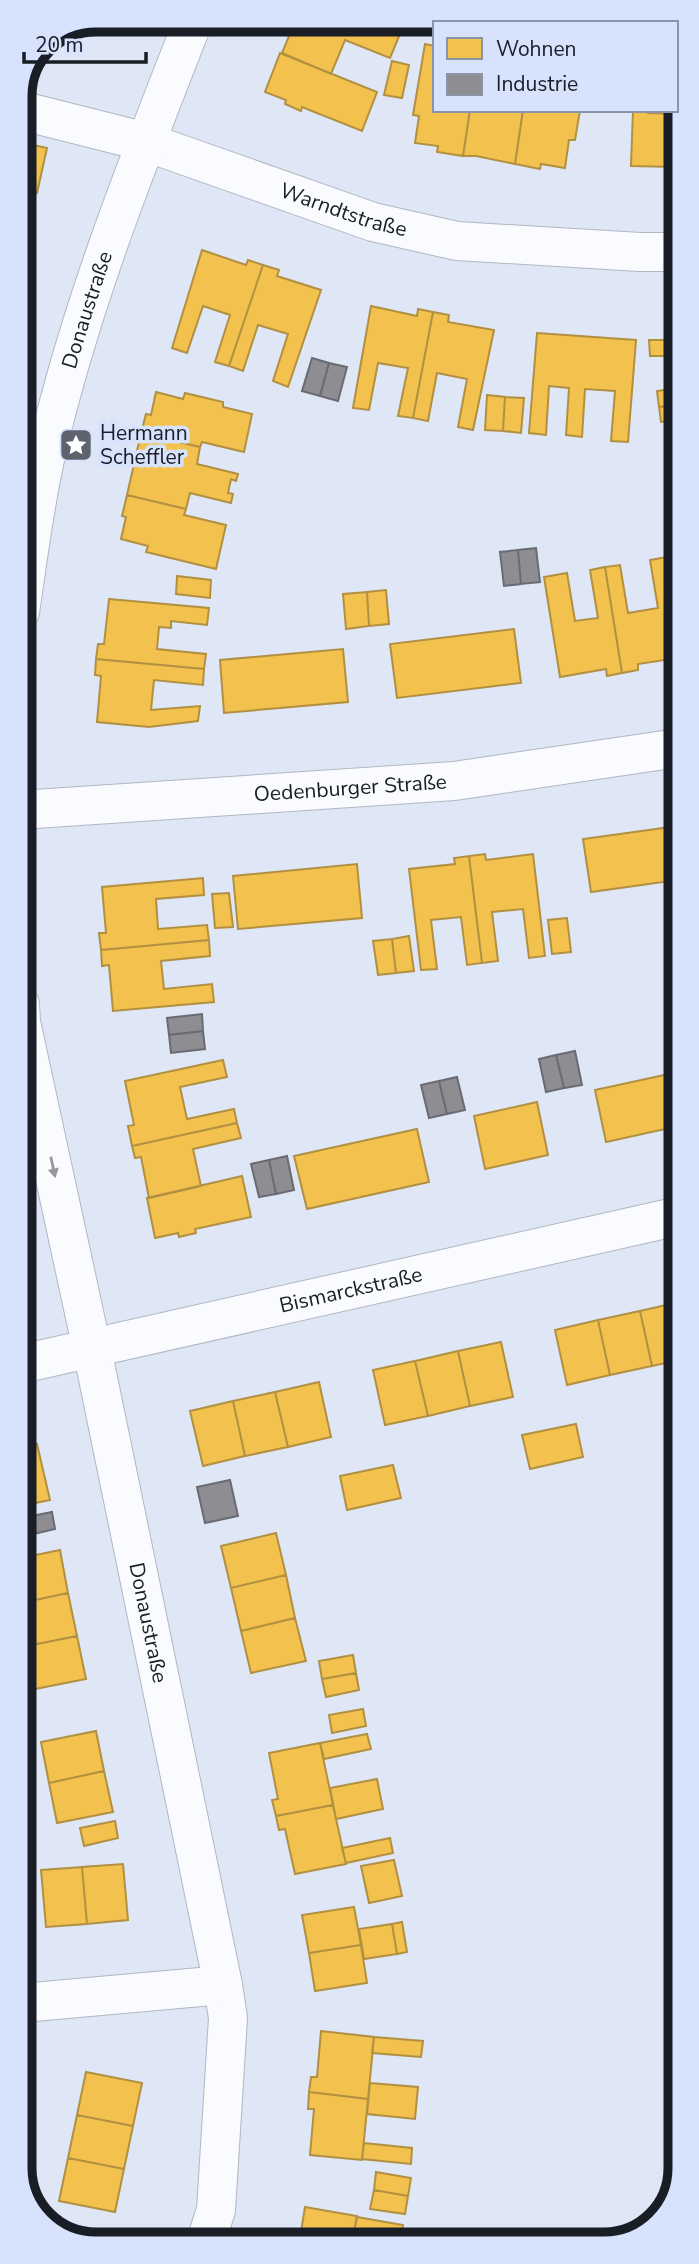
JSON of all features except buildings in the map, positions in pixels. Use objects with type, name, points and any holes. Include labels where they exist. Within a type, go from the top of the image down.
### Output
[{"type":"street","name":"Donaustraße","points":[[32,538],[45,457],[76,339],[146,142],[189,32]]},
{"type":"street","name":"Warndtstraße","points":[[32,113],[146,142],[373,222],[457,241],[640,253],[668,252]]},
{"type":"street","name":"Oedenburger Straße","points":[[32,809],[454,780],[668,749]]},
{"type":"street","name":"Donaustraße","points":[[32,1073],[92,1349],[223,1985],[228,2018],[216,2210],[209,2232]]},
{"type":"street","name":"Bismarckstraße","points":[[32,1362],[668,1218]]},
{"type":"street","points":[[32,2002],[223,1985]]},
{"type":"place","name":"Hermann Scheffler","points":[[76,445]]}]
